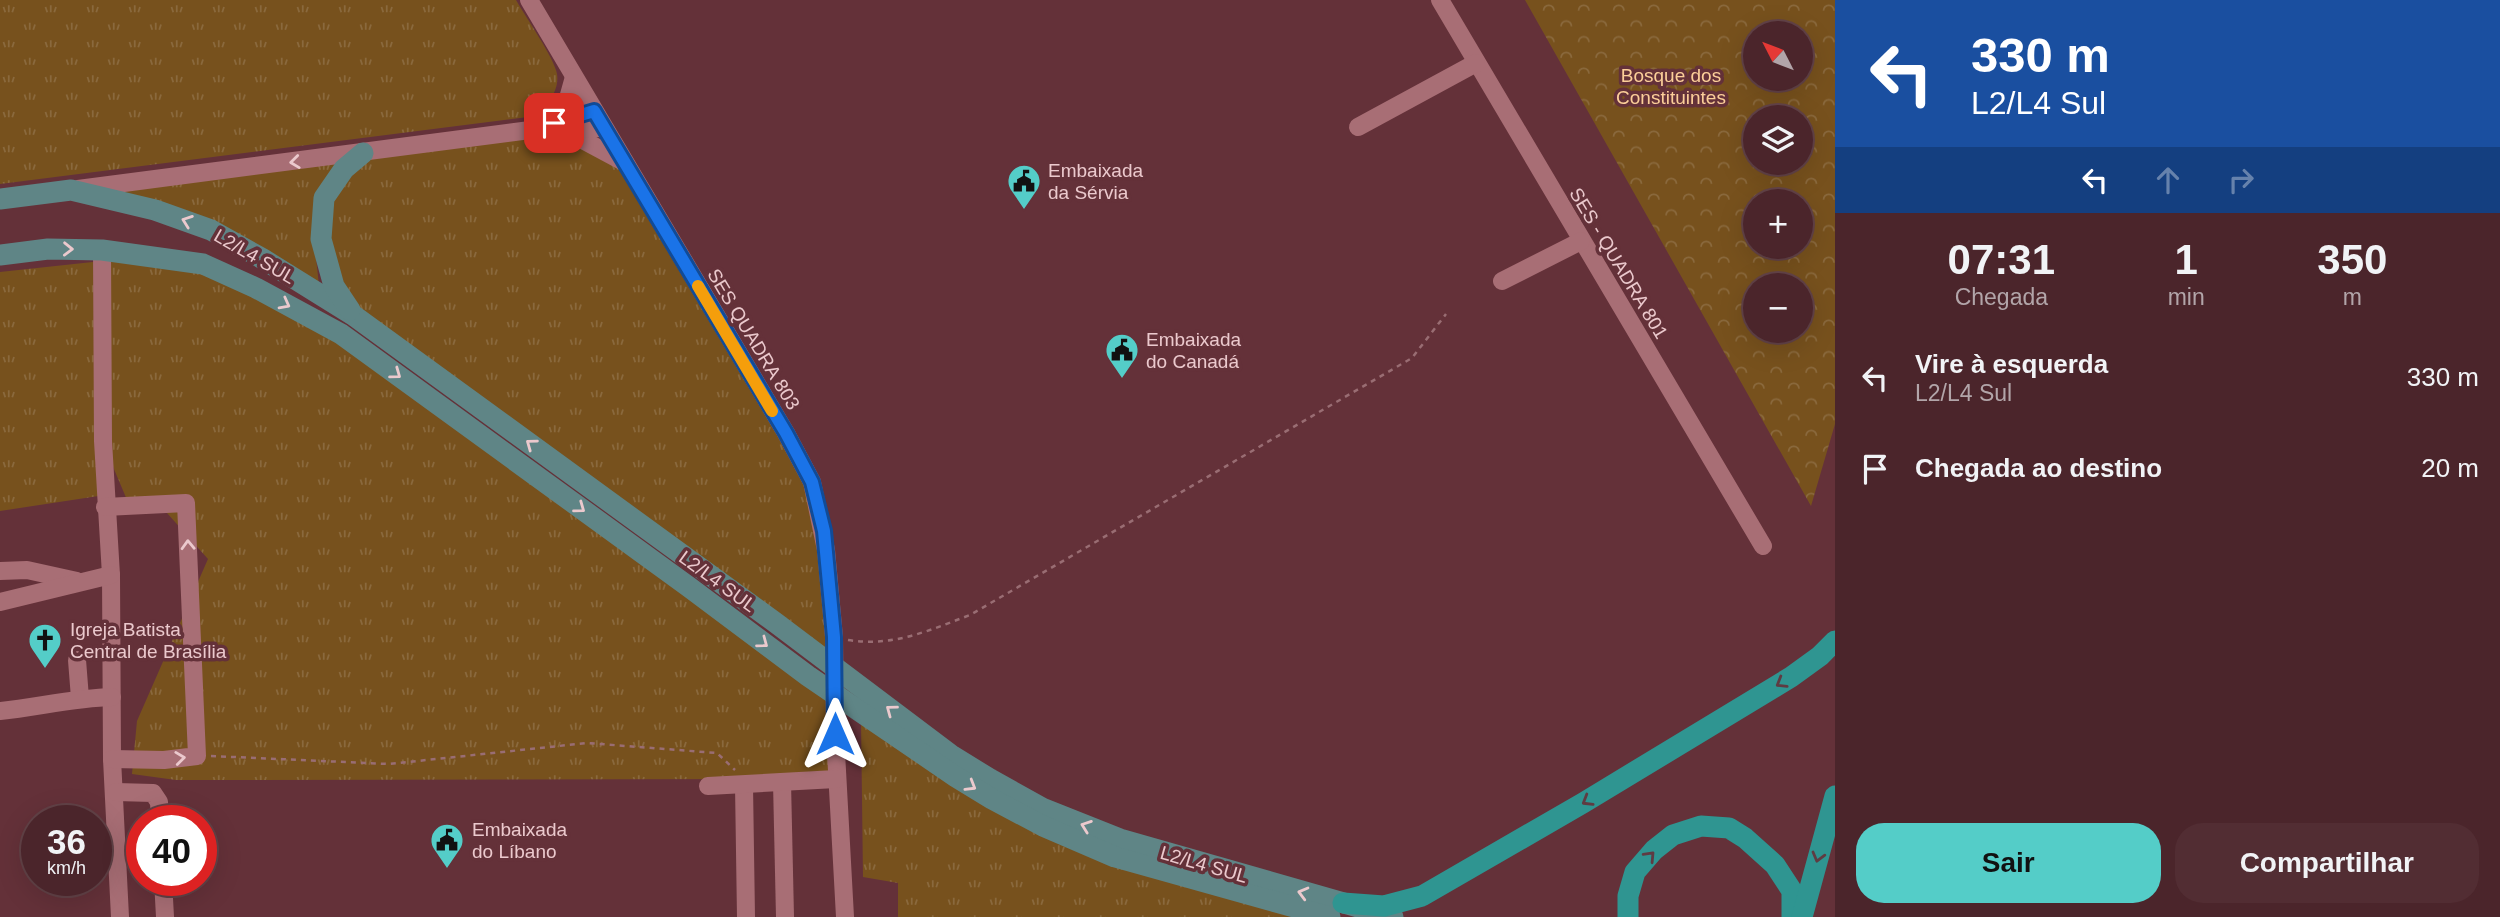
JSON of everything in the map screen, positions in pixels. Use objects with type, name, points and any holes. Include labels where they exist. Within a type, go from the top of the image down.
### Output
[{"type":"highway","points":[[1337,910],[1384,906],[1422,895],[1583,803],[1791,677],[1835,642]]},
{"type":"highway","points":[[1802,917],[1835,796]]},
{"type":"highway","points":[[1628,917],[1628,896],[1635,872],[1654,850],[1673,835],[1701,826],[1729,828],[1768,858],[1792,891],[1792,917]]},
{"type":"main road","points":[[353,315],[334,286],[321,239],[324,198],[344,169],[363,153]]},
{"type":"main road","name":"L2/L4 SUL","points":[[0,199],[71,190],[155,210],[211,230],[263,258],[353,315],[776,623],[951,755],[990,779],[1042,808],[1110,835],[1337,910]]},
{"type":"main road","name":"L2/L4 SUL","points":[[0,254],[48,249],[102,250],[203,264],[256,288],[341,334],[808,676],[992,799],[1043,826],[1115,857],[1337,910],[1393,917]]},
{"type":"street","name":"SES QUADRA 803","points":[[529,0],[786,433],[812,482],[825,540],[834,637],[836,779],[845,917]]},
{"type":"street","name":"SES - QUADRA 801","points":[[1440,0],[1763,546]]},
{"type":"street","points":[[1358,127],[1476,63]]},
{"type":"street","points":[[574,77],[558,126],[625,162]]},
{"type":"street","name":"L2/L4 SUL","points":[[558,126],[594,111]]},
{"type":"street","name":"L2/L4 SUL","points":[[71,190],[558,126],[604,128]]},
{"type":"street","points":[[1503,281],[1581,241]]},
{"type":"street","points":[[102,250],[103,441],[111,575],[112,759],[116,792],[121,917]]},
{"type":"street","points":[[105,507],[187,503],[197,756],[164,760],[112,759]]},
{"type":"street","points":[[0,570],[27,570],[80,582]]},
{"type":"street","points":[[0,602],[111,575]]},
{"type":"street","points":[[77,660],[80,698]]},
{"type":"street","points":[[0,711],[61,704],[80,698],[112,697]]},
{"type":"street","points":[[708,786],[836,779]]},
{"type":"street","points":[[782,782],[785,917]]},
{"type":"street","points":[[744,785],[746,917]]},
{"type":"street","points":[[116,792],[153,793],[159,805]]},
{"type":"street","points":[[164,896],[165,917]]},
{"type":"path","points":[[834,637],[872,643],[909,638],[970,615],[1412,358],[1446,314]]},
{"type":"path","points":[[197,756],[389,764],[587,743],[717,753],[744,778],[744,785]]},
{"type":"green space","points":[[0,0],[516,0],[551,58],[557,81],[550,100],[528,117],[0,184]]},
{"type":"green space","name":"Bosque dos Constituintes","points":[[1525,0],[1835,0],[1835,424],[1811,506]]},
{"type":"green space","points":[[562,129],[625,162],[812,482],[834,637],[823,658],[353,315],[312,223],[320,294],[263,259],[71,190]]},
{"type":"green space","points":[[102,261],[203,264],[341,334],[830,692],[836,779],[176,780],[132,774],[137,721],[208,559],[159,504],[130,507],[103,443],[105,495],[0,511],[0,272]]},
{"type":"green space","points":[[861,720],[1295,917],[898,917],[898,883],[863,877]]},
{"type":"slow traffic","points":[[698,286],[772,411]]},
{"type":"place","name":"Embaixada da Sérvia","points":[[1024,211]]},
{"type":"place","name":"Embaixada do Canadá","points":[[1122,380]]},
{"type":"place","name":"Igreja Batista Central de Brasília","points":[[45,670]]},
{"type":"place","name":"Embaixada do Líbano","points":[[447,870]]},
{"type":"route","points":[[554,123],[594,111],[786,433],[812,482],[824,531],[834,637],[835,734]]}]
